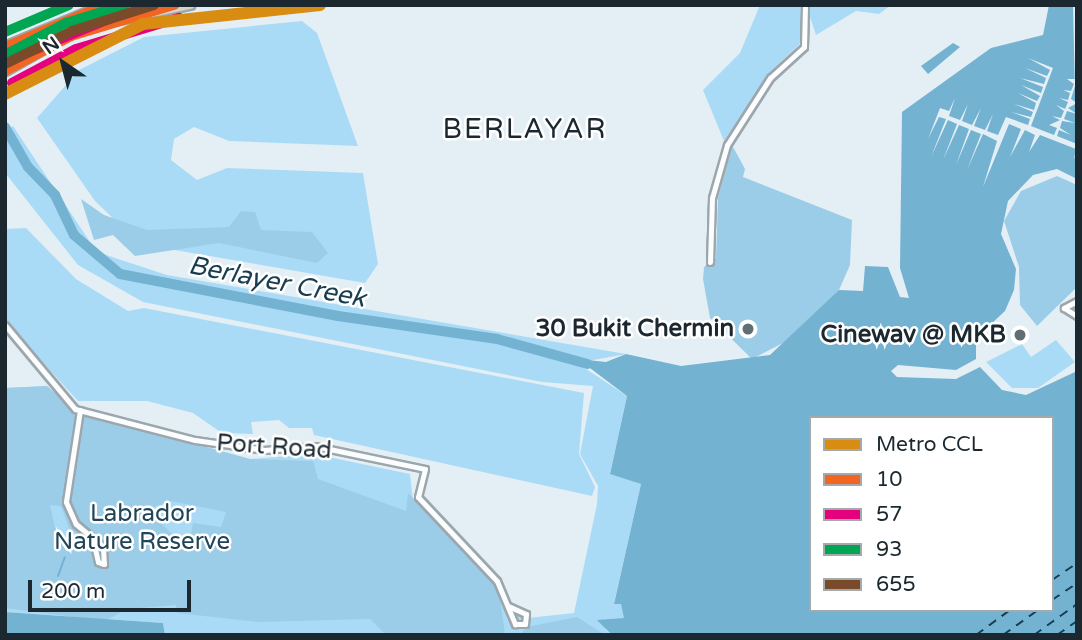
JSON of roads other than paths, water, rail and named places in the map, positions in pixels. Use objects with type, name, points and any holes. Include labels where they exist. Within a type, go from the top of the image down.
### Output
[{"type":"highway","points":[[5,49],[114,5]]},
{"type":"highway","points":[[5,64],[72,31],[155,5]]},
{"type":"highway","points":[[111,21],[190,5]]},
{"type":"main road","points":[[5,49],[45,26],[106,5]]},
{"type":"main road","points":[[5,71],[49,46],[111,21],[174,5]]},
{"type":"main road","points":[[45,26],[49,46]]},
{"type":"street","points":[[710,262],[712,198],[727,145],[770,78],[804,47],[805,5]]},
{"type":"street","points":[[1077,301],[1064,308],[1077,316]]},
{"type":"street","points":[[5,326],[52,386],[80,410],[66,502],[76,524],[93,540]]},
{"type":"street","name":"Port Road","points":[[80,410],[232,446],[315,446],[425,469],[418,497],[477,556],[508,606],[513,620]]},
{"type":"street","points":[[508,606],[520,612],[525,624],[513,620],[520,612]]},
{"type":"waterway","name":"Berlayer Creek","points":[[5,127],[28,167],[55,195],[74,235],[120,274],[338,316],[497,339],[588,364]]},
{"type":"waterway","points":[[58,576],[65,557]]},
{"type":"metro line","name":"CCL","points":[[5,94],[143,24],[320,5]]},
{"type":"place","name":"30 Bukit Chermin","points":[[748,329]]},
{"type":"place","name":"Cinewav @ MKB","points":[[1020,335]]},
{"type":"district","name":"BERLAYAR","points":[[525,129]]},
{"type":"park label","name":"Labrador Nature Reserve","points":[[142,528]]}]
